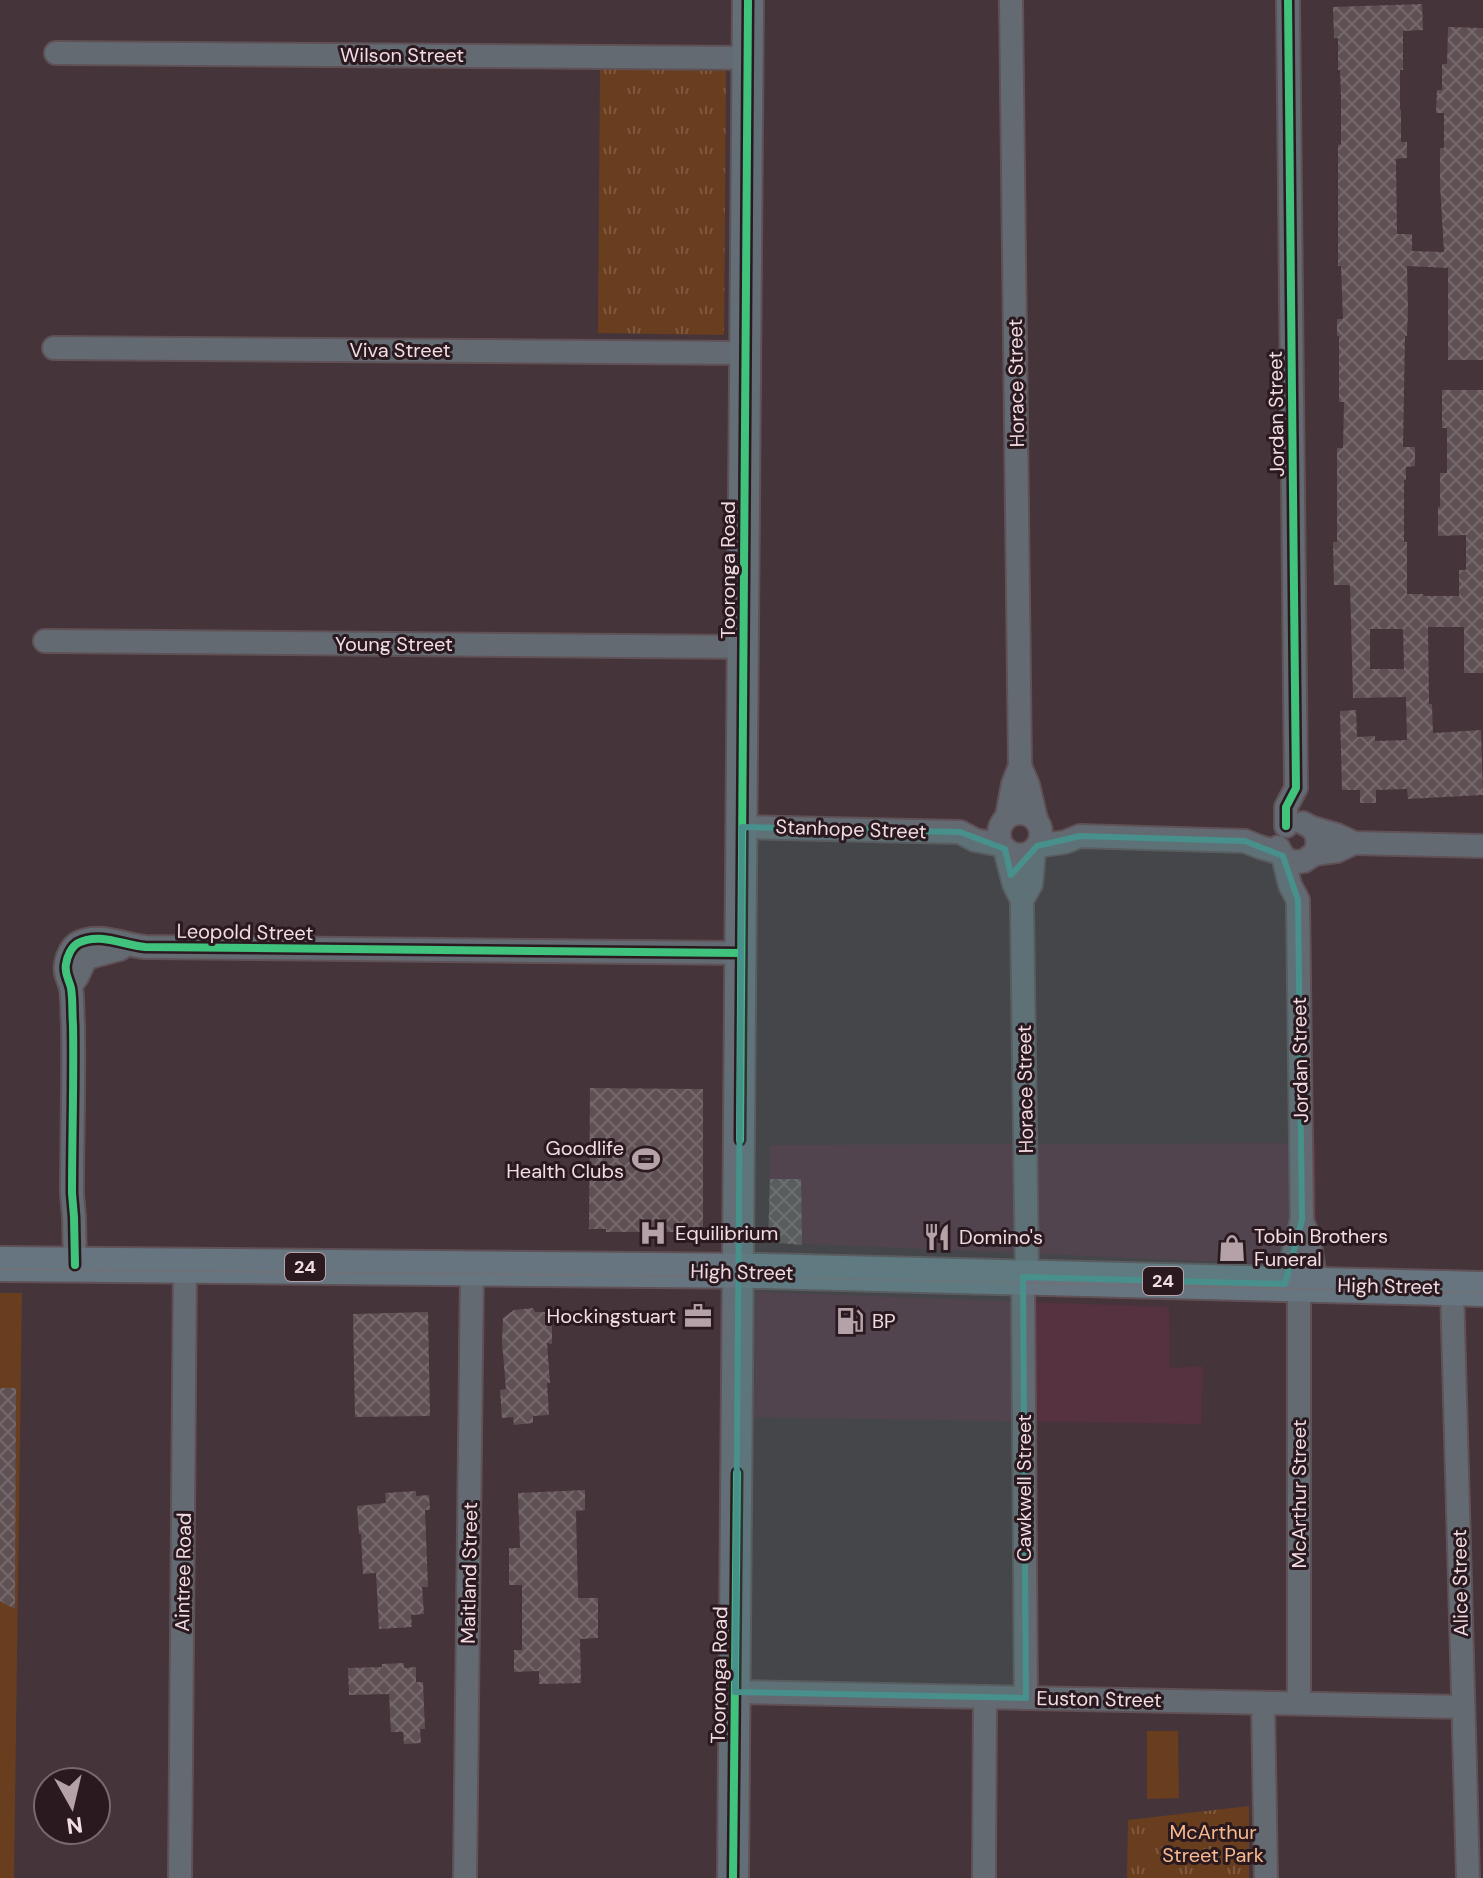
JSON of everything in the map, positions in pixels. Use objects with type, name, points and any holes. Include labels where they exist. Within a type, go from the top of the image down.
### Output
[{"type":"main road","name":"Tooronga Road","points":[[733,1878],[748,0]]},
{"type":"main road","name":"High Street","points":[[0,1264],[739,1271],[1468,1288]]},
{"type":"street","name":"Horace Street","points":[[1004,819],[1020,766],[1011,0]]},
{"type":"street","name":"Jordan Street","points":[[1288,0],[1296,788],[1286,807],[1282,841],[1290,885],[1298,900],[1300,1284]]},
{"type":"street","name":"Wilson Street","points":[[56,53],[748,58]]},
{"type":"street","name":"Viva Street","points":[[54,348],[746,353]]},
{"type":"street","name":"Young Street","points":[[45,641],[743,647]]},
{"type":"street","name":"Horace Street","points":[[1020,766],[1037,821]]},
{"type":"street","name":"Jordan Street","points":[[1296,788],[1305,801],[1311,827]]},
{"type":"street","points":[[1080,836],[1022,813],[1014,813],[1004,819],[998,833],[1003,847],[1019,855],[1080,836],[1245,841],[1260,847],[1282,841],[1298,822],[1354,843],[1483,846]]},
{"type":"street","name":"Stanhope Street","points":[[742,827],[960,832],[1004,819]]},
{"type":"street","points":[[1036,848],[1041,835],[1037,821]]},
{"type":"street","points":[[1311,827],[1318,841],[1313,856]]},
{"type":"street","name":"Stanhope Street","points":[[960,832],[975,840],[1003,847]]},
{"type":"street","points":[[1282,841],[1289,861],[1297,862],[1354,843]]},
{"type":"street","name":"Horace Street","points":[[1003,847],[1022,900],[1025,1278]]},
{"type":"street","name":"Horace Street","points":[[1022,900],[1031,884],[1036,848]]},
{"type":"street","name":"Jordan Street","points":[[1298,900],[1307,886],[1313,856]]},
{"type":"street","name":"Leopold Street","points":[[75,1265],[71,985],[77,977],[81,951],[129,946],[741,953]]},
{"type":"street","name":"Jordan Street","points":[[1300,1284],[1309,1238],[1302,1220]]},
{"type":"street","name":"Aintree Road","points":[[180,1878],[185,1266]]},
{"type":"street","name":"Maitland Street","points":[[465,1878],[472,1269]]},
{"type":"street","name":"Cawkwell Street","points":[[1025,1278],[1026,1698]]},
{"type":"street","name":"McArthur Street","points":[[1299,1703],[1300,1284]]},
{"type":"street","name":"Alice Street","points":[[1468,1288],[1462,1707],[1475,1846],[1468,1878]]},
{"type":"street","name":"Euston Street","points":[[735,1692],[1462,1707]]},
{"type":"street","points":[[984,1878],[985,1697]]},
{"type":"street","points":[[1263,1703],[1266,1878]]},
{"type":"highlighted area","points":[[742,827],[960,832],[1005,849],[1011,875],[1037,846],[1080,836],[1245,841],[1283,856],[1298,900],[1302,1220],[1285,1284],[1023,1277],[1026,1698],[735,1692]]},
{"type":"shaded area","points":[[1316,1143],[1317,1266],[768,1242],[770,1145]]},
{"type":"shaded area","points":[[756,1292],[1169,1307],[1170,1368],[1203,1366],[1201,1424],[754,1417]]},
{"type":"green space","points":[[600,68],[726,71],[724,335],[598,333]]},
{"type":"green space","points":[[0,1293],[22,1293],[14,1878],[0,1878]]},
{"type":"green space","points":[[1147,1731],[1178,1731],[1179,1798],[1147,1799]]},
{"type":"green space","name":"McArthur Street Park","points":[[1249,1806],[1249,1878],[1127,1878],[1128,1820]]},
{"type":"building","points":[[1422,4],[1423,30],[1403,31],[1401,142],[1407,142],[1407,158],[1396,159],[1397,234],[1412,234],[1412,251],[1444,252],[1440,148],[1444,148],[1444,113],[1436,113],[1437,90],[1442,90],[1442,64],[1447,64],[1448,27],[1483,28],[1483,360],[1448,360],[1448,268],[1407,266],[1403,447],[1415,447],[1415,466],[1406,467],[1404,480],[1407,594],[1459,596],[1459,570],[1466,570],[1466,535],[1438,536],[1440,473],[1447,473],[1447,428],[1442,428],[1442,390],[1483,390],[1483,673],[1464,673],[1464,627],[1428,627],[1429,704],[1432,704],[1433,733],[1481,730],[1483,795],[1408,799],[1407,789],[1376,790],[1376,803],[1360,803],[1360,790],[1342,790],[1340,711],[1356,710],[1357,737],[1375,736],[1375,741],[1407,740],[1406,697],[1353,698],[1350,585],[1334,585],[1337,448],[1343,448],[1344,402],[1339,402],[1337,336],[1337,319],[1343,319],[1341,266],[1338,266],[1341,96],[1333,7]],"holes":[[[1370,629],[1403,629],[1404,669],[1370,669]]]},
{"type":"building","name":"Goodlife Health Clubs","points":[[590,1088],[703,1089],[703,1232],[606,1232],[606,1229],[589,1229]]},
{"type":"building","points":[[770,1179],[801,1179],[802,1245],[768,1242]]},
{"type":"building","points":[[533,1308],[535,1312],[552,1312],[552,1344],[547,1343],[549,1415],[533,1416],[533,1423],[514,1425],[513,1417],[502,1418],[500,1390],[506,1389],[503,1318],[514,1310]]},
{"type":"building","points":[[428,1312],[430,1416],[355,1417],[353,1314]]},
{"type":"building","points":[[0,1388],[16,1388],[15,1609],[0,1601]]},
{"type":"building","points":[[585,1490],[585,1510],[576,1511],[578,1598],[598,1598],[598,1638],[580,1639],[581,1683],[539,1684],[539,1671],[514,1672],[514,1650],[522,1650],[522,1585],[509,1585],[509,1548],[520,1548],[518,1493]]},
{"type":"building","points":[[416,1491],[416,1496],[429,1495],[430,1510],[425,1510],[428,1587],[422,1587],[424,1614],[411,1615],[412,1627],[379,1629],[376,1573],[363,1574],[357,1506],[386,1503],[385,1493]]},
{"type":"building","points":[[404,1663],[404,1668],[416,1667],[416,1682],[423,1682],[425,1729],[420,1729],[421,1743],[404,1744],[403,1732],[391,1732],[389,1694],[349,1695],[348,1668]]},
{"type":"tram line","points":[[0,1269],[762,1277],[1483,1293]]},
{"type":"cycle path","points":[[740,1140],[748,0]]},
{"type":"cycle path","points":[[1286,826],[1286,807],[1296,788],[1288,0]]},
{"type":"cycle path","points":[[75,1265],[73,1025],[72,993],[66,968],[67,958],[78,943],[94,939],[145,947],[741,953]]},
{"type":"cycle path","points":[[733,1878],[737,1473]]},
{"type":"place","name":"Goodlife Health Clubs","points":[[646,1159]]},
{"type":"place","name":"Equilibrium","points":[[653,1233]]},
{"type":"place","name":"Domino's","points":[[937,1237]]},
{"type":"place","name":"Tobin Brothers Funeral","points":[[1232,1248]]},
{"type":"place","name":"Hockingstuart","points":[[698,1316]]},
{"type":"place","name":"BP","points":[[850,1321]]}]
